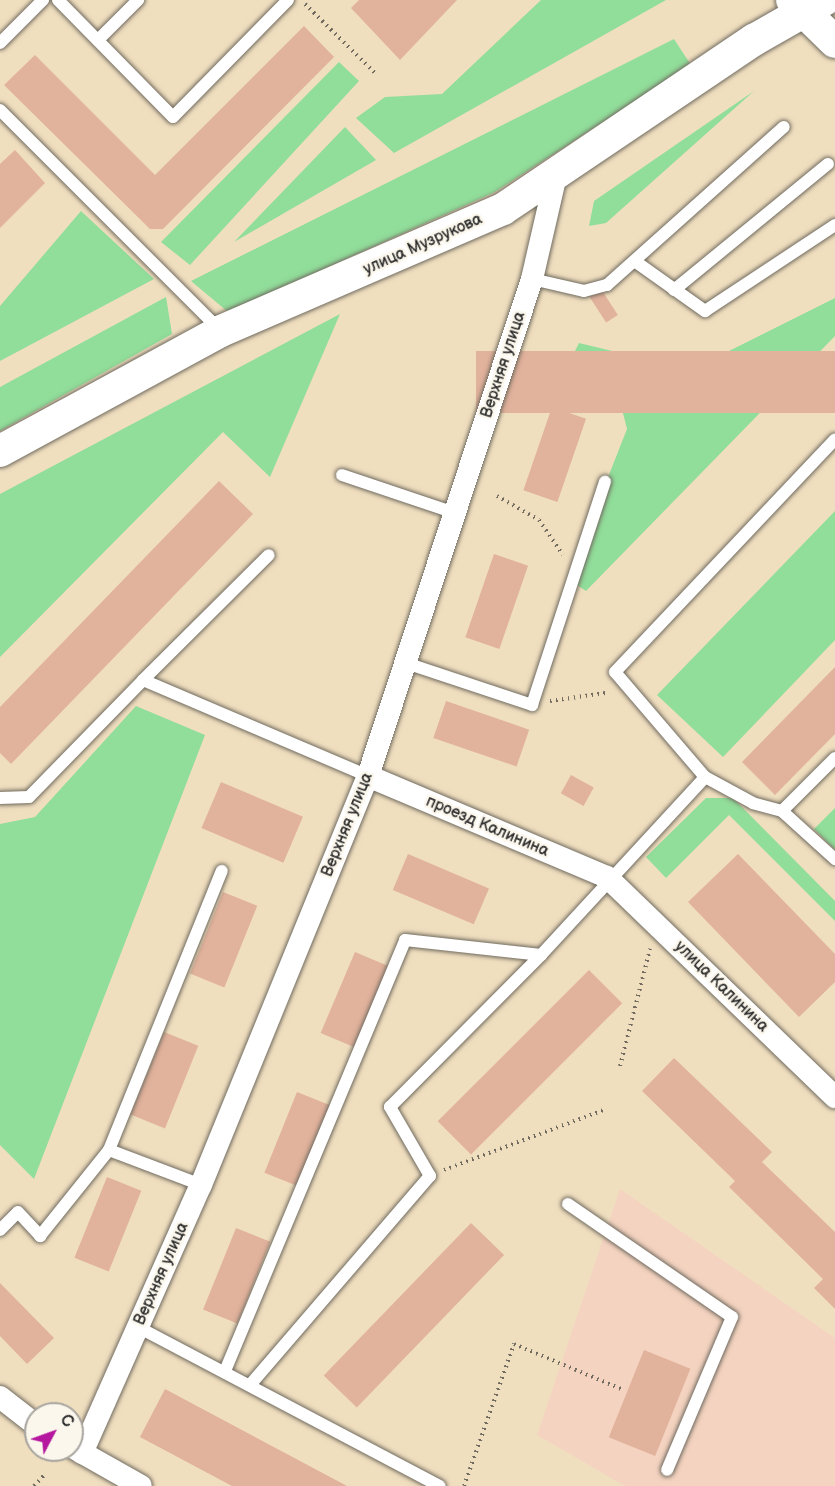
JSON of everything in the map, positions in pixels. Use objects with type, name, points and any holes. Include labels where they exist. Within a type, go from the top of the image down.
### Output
[{"type":"street","points":[[806,4],[835,42]]},
{"type":"street","name":"улица Музрукова","points":[[0,451],[221,331],[448,237],[556,176],[806,4]]},
{"type":"street","name":"Верхняя улица","points":[[84,1436],[138,1327],[201,1185],[368,776],[532,279],[556,176]]},
{"type":"street","name":"проезд Калинина","points":[[368,776],[607,877]]},
{"type":"street","name":"улица Калинина","points":[[607,877],[835,1097]]},
{"type":"street","points":[[0,1397],[24,1416]]},
{"type":"street","points":[[84,1454],[141,1486]]},
{"type":"lane","points":[[0,43],[43,0]]},
{"type":"lane","points":[[58,0],[173,117],[288,0]]},
{"type":"lane","points":[[98,40],[138,0]]},
{"type":"lane","points":[[0,111],[221,331]]},
{"type":"lane","points":[[532,279],[584,291],[607,285],[636,262],[784,127]]},
{"type":"lane","points":[[674,290],[828,164]]},
{"type":"lane","points":[[636,262],[705,311],[835,225]]},
{"type":"lane","points":[[835,439],[615,672],[705,777],[753,803],[782,812],[835,859]]},
{"type":"lane","points":[[342,475],[455,513]]},
{"type":"lane","points":[[406,663],[532,705],[605,482]]},
{"type":"lane","points":[[0,798],[29,797],[269,555]]},
{"type":"lane","points":[[143,680],[368,776]]},
{"type":"lane","points":[[782,812],[835,759]]},
{"type":"lane","points":[[250,1384],[430,1176],[390,1107],[541,955],[607,877],[705,777]]},
{"type":"lane","points":[[0,1230],[18,1212],[40,1236],[109,1150],[222,871]]},
{"type":"lane","points":[[225,1371],[405,940],[541,955]]},
{"type":"lane","points":[[109,1150],[201,1185]]},
{"type":"lane","points":[[568,1204],[732,1317],[667,1470]]},
{"type":"lane","points":[[138,1327],[440,1486]]},
{"type":"path","points":[[300,0],[377,75]]},
{"type":"path","points":[[497,496],[540,520],[575,573]]},
{"type":"path","points":[[532,705],[605,693]]},
{"type":"path","points":[[620,1066],[651,945]]},
{"type":"path","points":[[430,1176],[604,1110]]},
{"type":"path","points":[[464,1486],[514,1344],[621,1389]]},
{"type":"path","points":[[34,1486],[45,1474]]},
{"type":"shaded area","points":[[620,1189],[835,1338],[835,1486],[625,1486],[537,1435]]},
{"type":"green space","points":[[541,0],[666,0],[394,153],[356,118],[385,97],[442,94]]},
{"type":"green space","points":[[674,39],[691,65],[495,192],[228,312],[191,281]]},
{"type":"green space","points":[[339,62],[359,81],[190,265],[161,242]]},
{"type":"green space","points":[[754,91],[606,223],[589,226],[594,201]]},
{"type":"green space","points":[[345,127],[376,160],[234,242]]},
{"type":"green space","points":[[81,211],[154,279],[0,361],[0,306]]},
{"type":"green space","points":[[166,297],[172,334],[0,431],[0,387]]},
{"type":"green space","points":[[835,298],[835,336],[586,591],[568,579],[627,429],[623,413],[560,381],[579,343],[691,370]]},
{"type":"green space","points":[[340,314],[270,477],[223,432],[0,657],[0,494]]},
{"type":"green space","points":[[835,511],[835,640],[723,757],[657,695]]},
{"type":"green space","points":[[136,706],[205,735],[34,1179],[0,1145],[0,824],[35,817]]},
{"type":"green space","points":[[706,798],[733,798],[835,901],[835,921],[729,815],[666,878],[646,857]]},
{"type":"green space","points":[[835,808],[835,850],[814,829]]},
{"type":"building","points":[[359,0],[457,0],[400,60],[351,8]]},
{"type":"building","points":[[304,26],[334,57],[163,229],[150,229],[4,85],[35,55],[155,175]]},
{"type":"building","points":[[15,150],[45,183],[0,228],[0,164]]},
{"type":"building","points":[[601,289],[618,315],[606,323],[589,297]]},
{"type":"building","points":[[476,351],[835,351],[835,413],[476,413]]},
{"type":"building","points":[[552,407],[586,419],[557,502],[523,490]]},
{"type":"building","points":[[219,481],[253,514],[11,764],[0,753],[0,707]]},
{"type":"building","points":[[494,554],[528,566],[499,649],[465,637]]},
{"type":"building","points":[[835,667],[835,734],[775,795],[742,762]]},
{"type":"building","points":[[446,701],[529,730],[517,767],[433,738]]},
{"type":"building","points":[[571,775],[594,788],[584,806],[561,793]]},
{"type":"building","points":[[221,782],[303,817],[283,863],[201,828]]},
{"type":"building","points":[[408,854],[489,888],[474,924],[393,890]]},
{"type":"building","points":[[738,854],[835,954],[835,982],[799,1017],[688,902]]},
{"type":"building","points":[[223,892],[257,906],[224,987],[190,974]]},
{"type":"building","points":[[355,952],[388,966],[354,1047],[321,1033]]},
{"type":"building","points":[[589,970],[622,1003],[471,1155],[438,1121]]},
{"type":"building","points":[[164,1032],[198,1046],[165,1128],[131,1115]]},
{"type":"building","points":[[674,1058],[772,1152],[762,1162],[835,1232],[835,1309],[814,1288],[823,1279],[729,1187],[735,1181],[642,1091]]},
{"type":"building","points":[[297,1092],[331,1106],[299,1187],[264,1173]]},
{"type":"building","points":[[107,1177],[141,1191],[109,1272],[74,1258]]},
{"type":"building","points":[[471,1223],[504,1255],[357,1407],[324,1376]]},
{"type":"building","points":[[236,1228],[270,1242],[237,1323],[203,1310]]},
{"type":"building","points":[[0,1283],[54,1338],[27,1364],[0,1336]]},
{"type":"building","points":[[644,1350],[690,1369],[655,1456],[609,1437]]},
{"type":"building","points":[[165,1389],[347,1486],[232,1486],[140,1437]]}]
